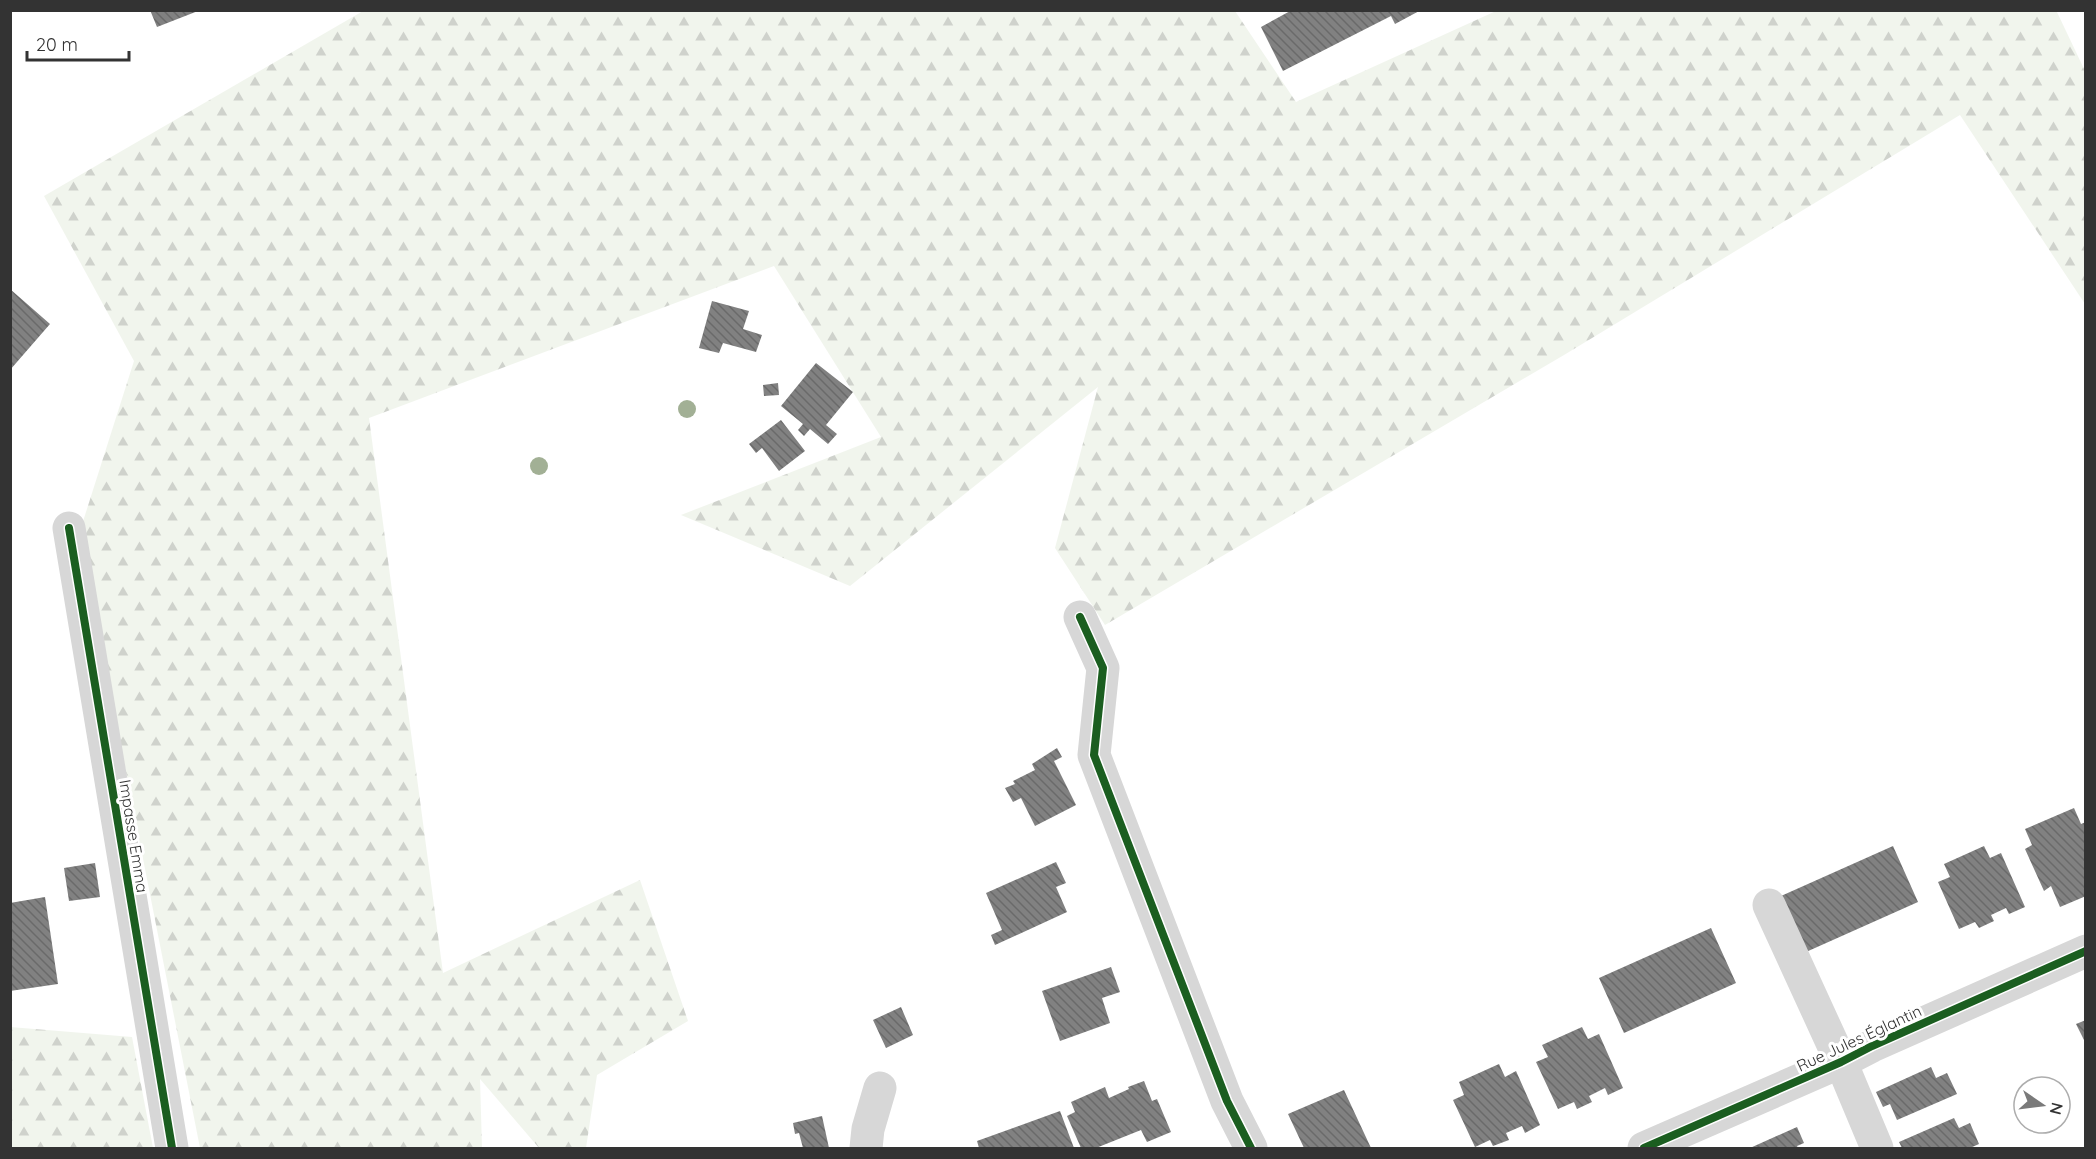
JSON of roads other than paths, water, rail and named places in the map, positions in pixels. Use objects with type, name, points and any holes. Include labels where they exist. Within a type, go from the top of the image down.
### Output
[{"type":"street","name":"Impasse Emma","points":[[69,528],[172,1149]]},
{"type":"street","points":[[1080,617],[1103,668],[1094,755],[1227,1101],[1251,1149]]},
{"type":"street","points":[[1769,905],[1841,1062],[1877,1149]]},
{"type":"street","name":"Rue Jules Églantin","points":[[1644,1149],[2085,951]]},
{"type":"street","points":[[866,1149],[868,1129],[880,1088]]}]
